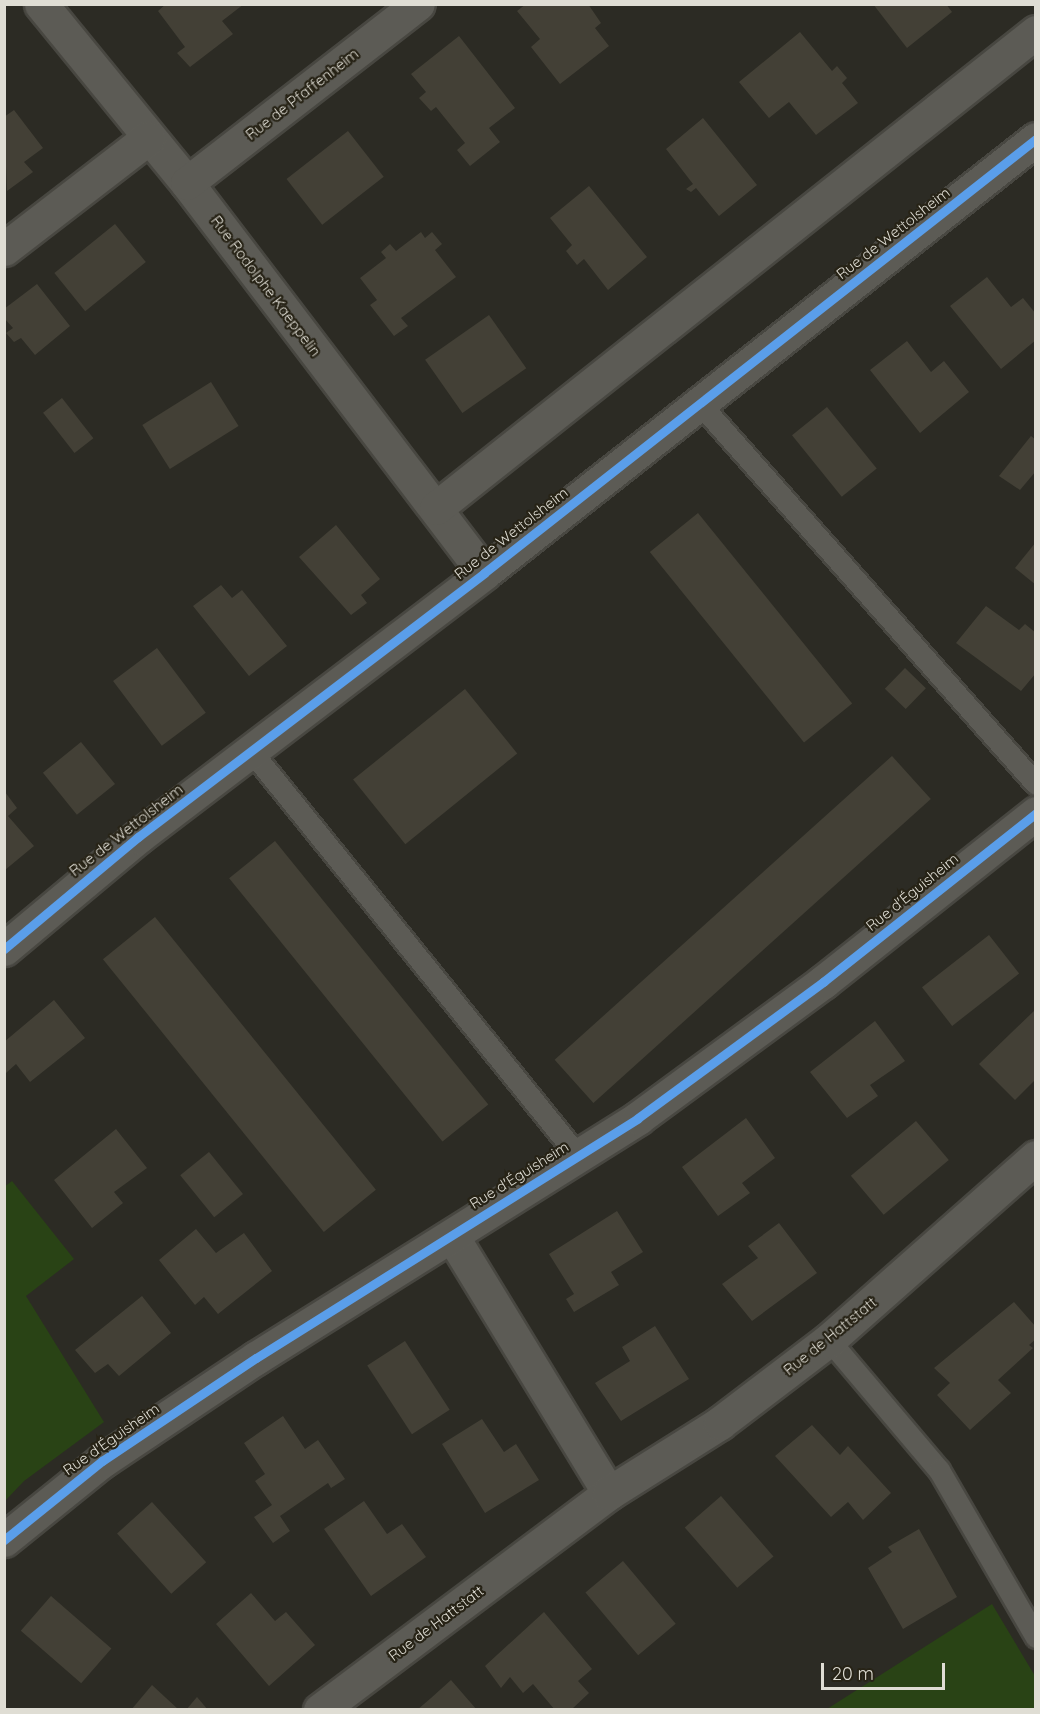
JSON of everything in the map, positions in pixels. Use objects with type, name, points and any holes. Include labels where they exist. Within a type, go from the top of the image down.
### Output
[{"type":"street","name":"Rue Rodolphe Kaeppelin","points":[[41,4],[186,183],[436,508],[483,573]]},
{"type":"street","name":"Rue de Pfaffenheim","points":[[186,183],[418,4]]},
{"type":"street","points":[[436,508],[1035,32]]},
{"type":"street","points":[[4,249],[148,138]]},
{"type":"street","name":"Rue de Wettolsheim","points":[[4,949],[138,837],[483,573],[1035,140]]},
{"type":"street","name":"Rue d'Éguisheim","points":[[4,1540],[102,1461],[256,1358],[638,1118],[823,982],[1035,813]]},
{"type":"street","name":"Rue de Hattstatt","points":[[320,1710],[609,1492],[720,1423],[830,1340],[1035,1157]]},
{"type":"street","points":[[452,1236],[609,1492]]},
{"type":"lane","points":[[699,404],[1035,784]]},
{"type":"lane","points":[[251,751],[578,1156]]},
{"type":"lane","points":[[830,1340],[939,1470],[1035,1637]]},
{"type":"green space","points":[[12,1181],[74,1259],[26,1296],[104,1422],[24,1481],[5,1501],[4,1187]]},
{"type":"green space","points":[[992,1604],[1035,1676],[1035,1709],[827,1709]]},
{"type":"building","points":[[166,4],[244,4],[222,21],[233,34],[190,67],[177,53],[185,47],[158,11]]},
{"type":"building","points":[[526,4],[588,4],[601,23],[595,28],[609,46],[560,84],[531,47],[540,39],[517,11]]},
{"type":"building","points":[[873,4],[946,4],[952,12],[907,48]]},
{"type":"building","points":[[800,32],[832,71],[837,66],[847,78],[842,83],[858,103],[816,135],[789,102],[769,118],[739,82]]},
{"type":"building","points":[[459,36],[515,108],[489,128],[500,142],[470,166],[457,150],[465,143],[436,107],[431,111],[419,98],[426,92],[411,74]]},
{"type":"building","points":[[14,110],[43,148],[24,162],[33,172],[7,191],[4,117]]},
{"type":"building","points":[[703,118],[757,185],[719,216],[696,188],[691,192],[686,189],[693,184],[666,149]]},
{"type":"building","points":[[348,131],[384,177],[322,225],[287,179]]},
{"type":"building","points":[[589,186],[647,257],[608,290],[584,259],[577,265],[566,251],[572,245],[550,218]]},
{"type":"building","points":[[115,224],[146,262],[85,311],[54,273]]},
{"type":"building","points":[[421,232],[425,238],[432,232],[442,244],[435,250],[456,277],[401,318],[408,326],[394,336],[370,305],[377,300],[360,278],[386,258],[381,252],[390,244],[396,251]]},
{"type":"building","points":[[987,277],[1011,307],[1023,298],[1036,314],[1036,340],[1001,369],[950,306]]},
{"type":"building","points":[[37,284],[70,326],[35,355],[21,338],[14,342],[6,333],[13,328],[4,318],[4,309]]},
{"type":"building","points":[[489,315],[526,368],[462,413],[425,360]]},
{"type":"building","points":[[907,341],[931,372],[944,361],[969,392],[920,433],[870,370]]},
{"type":"building","points":[[211,382],[239,426],[170,469],[142,425]]},
{"type":"building","points":[[62,398],[93,438],[74,453],[43,413]]},
{"type":"building","points":[[827,407],[877,468],[842,497],[792,435]]},
{"type":"building","points":[[1031,436],[1036,440],[1036,471],[1020,490],[999,476]]},
{"type":"building","points":[[698,513],[852,703],[804,742],[650,552]]},
{"type":"building","points":[[336,525],[380,579],[361,595],[367,603],[351,615],[299,557]]},
{"type":"building","points":[[1036,542],[1036,585],[1015,568]]},
{"type":"building","points":[[221,585],[232,598],[242,590],[287,646],[249,676],[193,606]]},
{"type":"building","points":[[986,606],[1019,630],[1025,624],[1036,633],[1036,673],[1021,691],[956,643]]},
{"type":"building","points":[[157,648],[206,713],[162,746],[113,681]]},
{"type":"building","points":[[905,668],[926,688],[906,709],[885,689]]},
{"type":"building","points":[[465,689],[517,754],[405,844],[353,780]]},
{"type":"building","points":[[81,742],[115,784],[77,815],[43,773]]},
{"type":"building","points":[[892,756],[931,799],[593,1103],[555,1060]]},
{"type":"building","points":[[5,792],[17,808],[8,816],[34,846],[5,870]]},
{"type":"building","points":[[275,841],[488,1104],[442,1142],[229,878]]},
{"type":"building","points":[[155,917],[376,1190],[324,1232],[103,959]]},
{"type":"building","points":[[989,935],[1019,974],[952,1026],[922,987]]},
{"type":"building","points":[[54,1000],[85,1038],[30,1082],[16,1064],[6,1073],[4,1042]]},
{"type":"building","points":[[1036,1009],[1036,1079],[1015,1100],[979,1064]]},
{"type":"building","points":[[875,1021],[905,1061],[870,1085],[878,1096],[847,1118],[810,1072]]},
{"type":"building","points":[[746,1118],[775,1158],[742,1183],[750,1193],[718,1216],[682,1167]]},
{"type":"building","points":[[916,1121],[949,1160],[884,1215],[851,1176]]},
{"type":"building","points":[[116,1129],[147,1168],[114,1192],[123,1203],[92,1228],[54,1180]]},
{"type":"building","points":[[209,1152],[243,1194],[214,1217],[180,1175]]},
{"type":"building","points":[[617,1211],[643,1252],[611,1272],[619,1285],[574,1312],[566,1299],[574,1294],[549,1254]]},
{"type":"building","points":[[779,1223],[817,1273],[752,1321],[722,1284],[758,1258],[748,1246]]},
{"type":"building","points":[[196,1229],[216,1253],[244,1233],[272,1271],[218,1314],[204,1297],[195,1305],[159,1260]]},
{"type":"building","points":[[142,1296],[171,1333],[119,1376],[108,1364],[95,1373],[75,1350]]},
{"type":"building","points":[[1014,1302],[1036,1327],[1036,1339],[1029,1345],[1033,1348],[998,1380],[1011,1393],[970,1430],[937,1395],[950,1383],[934,1368]]},
{"type":"building","points":[[655,1326],[689,1379],[621,1421],[595,1383],[630,1361],[622,1347]]},
{"type":"building","points":[[405,1341],[450,1410],[412,1434],[367,1366]]},
{"type":"building","points":[[283,1416],[305,1449],[318,1440],[345,1479],[331,1488],[328,1483],[280,1516],[290,1531],[273,1543],[254,1517],[272,1505],[255,1481],[265,1474],[244,1443]]},
{"type":"building","points":[[482,1419],[504,1452],[516,1444],[539,1480],[485,1513],[442,1444]]},
{"type":"building","points":[[812,1425],[840,1455],[848,1446],[891,1493],[863,1520],[848,1502],[831,1517],[775,1456]]},
{"type":"building","points":[[721,1496],[773,1556],[737,1588],[685,1527]]},
{"type":"building","points":[[364,1501],[387,1534],[402,1524],[426,1557],[371,1596],[324,1529]]},
{"type":"building","points":[[152,1502],[206,1562],[171,1594],[117,1533]]},
{"type":"building","points":[[919,1529],[957,1597],[903,1629],[868,1568],[892,1552],[888,1547]]},
{"type":"building","points":[[623,1561],[676,1624],[638,1655],[585,1592]]},
{"type":"building","points":[[251,1593],[275,1621],[286,1612],[315,1645],[269,1686],[216,1624]]},
{"type":"building","points":[[51,1596],[111,1648],[81,1683],[21,1631]]},
{"type":"building","points":[[544,1612],[592,1669],[578,1681],[589,1693],[571,1710],[555,1710],[533,1684],[523,1693],[510,1677],[501,1688],[485,1666]]},
{"type":"building","points":[[451,1680],[477,1710],[417,1710],[431,1698]]},
{"type":"building","points":[[152,1685],[179,1710],[131,1710]]},
{"type":"building","points":[[197,1697],[208,1710],[186,1710]]},
{"type":"cycle path","points":[[4,949],[138,837],[484,573],[1036,139]]},
{"type":"cycle path","points":[[4,1540],[102,1461],[256,1358],[638,1118],[823,982],[1036,813]]}]
